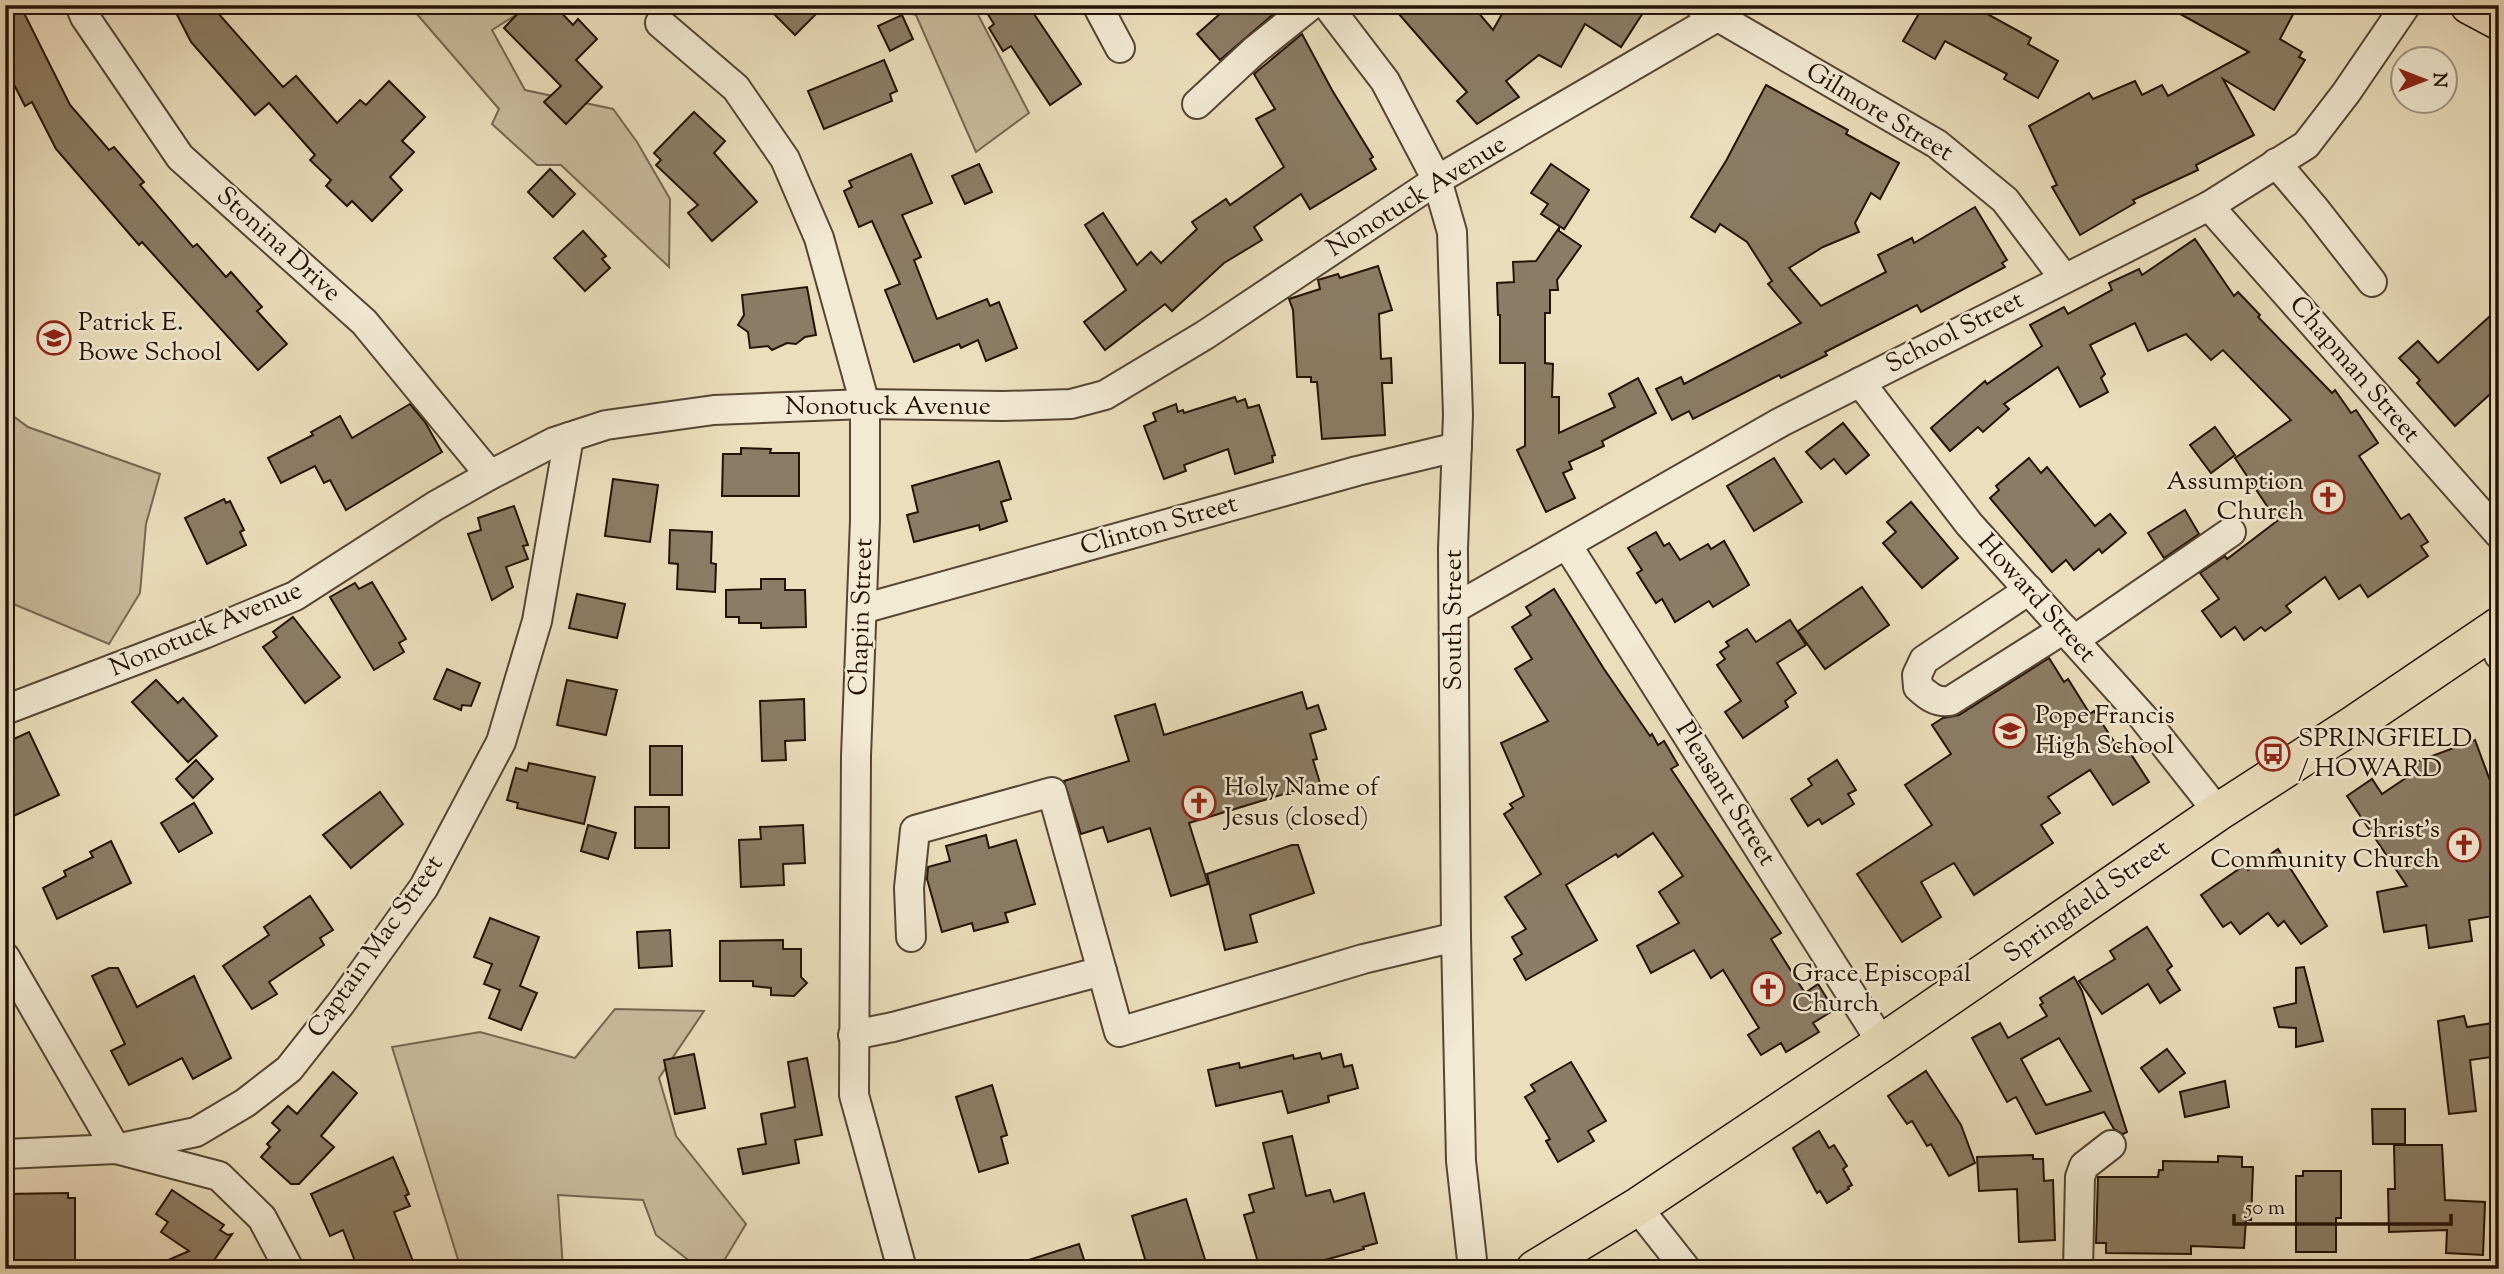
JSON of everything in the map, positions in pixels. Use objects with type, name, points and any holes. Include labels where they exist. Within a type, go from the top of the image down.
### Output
[{"type":"main road","points":[[2469,5],[2499,21]]},
{"type":"main road","name":"Springfield Street","points":[[1535,1269],[1637,1207],[1882,1043],[2218,811],[2496,637]]},
{"type":"street","name":"Stonina Drive","points":[[80,5],[85,17],[180,157],[364,322],[490,475]]},
{"type":"street","points":[[1097,5],[1120,48]]},
{"type":"street","points":[[1197,104],[1254,51],[1311,5]]},
{"type":"street","name":"South Street","points":[[1327,5],[1385,81],[1437,180],[1452,232],[1456,307],[1457,447],[1453,549],[1456,937],[1461,1161],[1473,1269]]},
{"type":"street","name":"School Street","points":[[1455,608],[1781,422],[2209,206],[2306,145],[2346,93],[2406,5]]},
{"type":"street","name":"Nonotuck Avenue","points":[[5,710],[295,596],[435,506],[490,475],[554,442],[606,425],[714,410],[864,404],[1071,404],[1105,396],[1205,335],[1437,180],[1713,9]]},
{"type":"street","name":"Gilmore Street","points":[[1713,9],[1937,144],[2005,200],[2064,278]]},
{"type":"street","name":"Chapin Street","points":[[660,23],[736,88],[785,159],[819,238],[864,404],[865,520],[856,756],[854,1094],[902,1269]]},
{"type":"street","points":[[2276,163],[2371,282]]},
{"type":"street","name":"Chapman Street","points":[[2209,206],[2499,534]]},
{"type":"street","name":"Howard Street","points":[[1860,382],[1969,524],[2142,716],[2218,811]]},
{"type":"street","name":"Captain Mac Street","points":[[116,1149],[196,1132],[245,1103],[289,1069],[341,1003],[424,887],[501,742],[537,621],[569,437]]},
{"type":"street","name":"Clinton Street","points":[[862,609],[1357,471],[1457,447]]},
{"type":"street","points":[[2029,590],[1924,660],[1917,675],[1918,687],[1941,702],[1950,701],[2069,635],[2231,532]]},
{"type":"street","name":"Pleasant Street","points":[[1567,545],[1882,1043]]},
{"type":"street","points":[[911,937],[909,888],[915,831],[1052,792],[1119,1032],[1363,959],[1456,937]]},
{"type":"street","points":[[5,957],[116,1149]]},
{"type":"street","points":[[853,1035],[893,1027],[1102,971]]},
{"type":"street","points":[[2078,1269],[2080,1177],[2084,1166],[2111,1144]]},
{"type":"street","points":[[5,1154],[116,1149],[219,1176],[262,1218],[289,1269]]},
{"type":"street","points":[[1637,1207],[1686,1269]]},
{"type":"shaded area","points":[[409,5],[532,5],[492,30],[525,90],[613,109],[637,142],[670,199],[669,267],[561,165],[537,165],[492,124],[499,109]]},
{"type":"shaded area","points":[[881,5],[973,5],[1029,113],[976,152],[916,15]]},
{"type":"shaded area","points":[[5,410],[28,427],[160,474],[146,524],[140,593],[109,644],[11,603],[5,537]]},
{"type":"shaded area","points":[[615,1009],[704,1011],[659,1078],[676,1136],[746,1224],[719,1269],[700,1269],[656,1235],[643,1200],[558,1195],[563,1269],[461,1269],[392,1047],[480,1032],[575,1058]]},
{"type":"building","points":[[5,5],[20,5],[70,105],[109,150],[114,147],[144,182],[140,185],[193,247],[197,244],[226,277],[231,272],[262,307],[257,311],[287,344],[258,370],[142,242],[139,245],[56,149],[32,102],[25,106],[5,67]]},
{"type":"building","points":[[172,5],[211,5],[283,87],[296,76],[337,123],[360,100],[366,105],[389,81],[425,117],[402,141],[414,152],[390,177],[402,190],[372,221],[352,201],[347,206],[326,186],[331,180],[310,160],[315,155],[269,103],[255,115],[191,42]]},
{"type":"building","points":[[526,5],[554,5],[573,25],[578,19],[597,39],[576,60],[602,87],[566,124],[544,102],[561,86],[504,28]]},
{"type":"building","points":[[765,5],[825,5],[795,35]]},
{"type":"building","points":[[982,5],[1028,5],[1081,84],[1050,105],[1011,46],[1003,51],[989,28],[994,24]]},
{"type":"building","points":[[1230,5],[1283,6],[1220,60],[1197,34]]},
{"type":"building","points":[[1391,5],[1472,5],[1493,30],[1507,5],[1648,5],[1621,47],[1585,24],[1561,67],[1539,55],[1506,81],[1519,97],[1477,124],[1457,101],[1467,92]]},
{"type":"building","points":[[1924,5],[1971,5],[2031,38],[2028,44],[2058,61],[2038,98],[2004,79],[2007,74],[1945,41],[1935,59],[1903,41]]},
{"type":"building","points":[[2164,5],[2298,5],[2280,39],[2302,52],[2299,57],[2305,60],[2274,110],[2223,79],[2254,135],[2196,165],[2198,170],[2133,200],[2135,203],[2080,235],[2052,187],[2057,185],[2029,126],[2089,93],[2093,99],[2135,81],[2142,95],[2162,85],[2168,96],[2249,52]]},
{"type":"building","points":[[902,15],[913,39],[890,51],[878,26]]},
{"type":"building","points":[[1302,34],[1373,157],[1370,159],[1376,169],[1310,209],[1301,194],[1254,227],[1262,240],[1224,263],[1172,311],[1165,304],[1105,350],[1084,322],[1126,290],[1085,225],[1103,213],[1137,265],[1151,252],[1161,263],[1197,229],[1192,222],[1226,199],[1230,205],[1284,167],[1256,119],[1275,109],[1254,74]]},
{"type":"building","points":[[884,60],[897,91],[890,94],[892,101],[824,129],[808,91]]},
{"type":"building","points":[[1766,85],[1848,130],[1846,134],[1899,163],[1880,199],[1871,193],[1855,223],[1859,232],[1823,247],[1789,268],[1821,306],[1886,272],[1878,255],[1912,238],[1914,243],[1975,207],[2007,260],[2002,263],[2005,267],[1921,312],[1917,305],[1781,378],[1779,375],[1693,419],[1689,411],[1672,420],[1656,389],[1681,377],[1684,384],[1801,323],[1768,284],[1772,281],[1747,242],[1720,224],[1715,232],[1691,217],[1726,161]]},
{"type":"building","points":[[694,112],[725,141],[714,153],[757,202],[712,241],[688,213],[698,205],[656,165],[661,160],[654,153]]},
{"type":"building","points":[[911,154],[932,203],[902,215],[921,257],[914,260],[937,319],[987,299],[990,306],[999,302],[1017,348],[986,361],[978,340],[961,348],[959,344],[914,362],[885,290],[900,284],[872,221],[859,227],[844,191],[852,187],[849,181]]},
{"type":"building","points":[[979,164],[992,192],[965,204],[952,176]]},
{"type":"building","points":[[1551,164],[1589,190],[1564,229],[1541,214],[1548,204],[1531,193]]},
{"type":"building","points":[[550,169],[575,194],[553,217],[528,192]]},
{"type":"building","points":[[1559,228],[1559,231],[1581,246],[1557,280],[1558,290],[1550,290],[1550,313],[1545,313],[1545,363],[1553,364],[1552,397],[1559,397],[1559,433],[1615,407],[1609,394],[1638,378],[1656,413],[1602,441],[1604,446],[1569,462],[1572,469],[1563,473],[1575,498],[1546,512],[1517,450],[1525,446],[1525,363],[1500,363],[1497,283],[1514,282],[1513,262],[1536,261]]},
{"type":"building","points":[[583,231],[606,256],[602,259],[610,268],[585,291],[554,258]]},
{"type":"building","points":[[2195,239],[2234,296],[2238,292],[2260,315],[2258,317],[2332,393],[2335,390],[2351,413],[2356,410],[2378,443],[2359,456],[2401,519],[2409,514],[2428,542],[2421,546],[2428,556],[2368,597],[2360,585],[2339,599],[2325,577],[2286,606],[2291,612],[2265,631],[2261,627],[2244,640],[2235,627],[2221,637],[2202,611],[2219,599],[2200,573],[2225,556],[2227,559],[2277,521],[2235,458],[2291,420],[2223,350],[2211,360],[2186,334],[2148,351],[2135,323],[2090,345],[2105,374],[2101,378],[2108,392],[2080,407],[2058,367],[2004,404],[2009,409],[1983,432],[1978,427],[1950,451],[1931,428],[1985,381],[1987,384],[2042,346],[2030,325],[2064,307],[2068,314],[2112,290],[2109,283],[2139,269],[2142,275]]},
{"type":"building","points":[[1378,266],[1392,310],[1379,314],[1381,359],[1391,358],[1392,383],[1382,383],[1385,435],[1322,439],[1317,382],[1311,382],[1311,377],[1297,377],[1293,310],[1289,299],[1320,289],[1318,280],[1338,274],[1340,278]]},
{"type":"building","points":[[807,287],[816,335],[772,350],[768,346],[750,348],[748,332],[738,325],[744,315],[742,295]]},
{"type":"building","points":[[2499,308],[2499,386],[2455,426],[2417,383],[2420,380],[2399,358],[2418,341],[2438,363]]},
{"type":"building","points":[[1235,397],[1237,402],[1245,399],[1248,408],[1259,405],[1275,455],[1272,456],[1273,462],[1235,474],[1228,449],[1184,465],[1186,471],[1164,479],[1144,426],[1156,421],[1153,413],[1176,404],[1178,412],[1183,410],[1184,413]]},
{"type":"building","points":[[410,404],[425,422],[442,452],[346,510],[330,480],[324,483],[315,466],[281,483],[268,458],[313,435],[311,432],[340,416],[352,438]]},
{"type":"building","points":[[1843,423],[1869,455],[1846,474],[1834,459],[1821,469],[1806,452]]},
{"type":"building","points":[[2215,427],[2235,455],[2211,473],[2190,445]]},
{"type":"building","points":[[741,448],[771,449],[770,453],[799,453],[799,496],[722,496],[723,454],[741,454]]},
{"type":"building","points":[[1774,458],[1802,502],[1754,531],[1727,486]]},
{"type":"building","points":[[2029,458],[2041,473],[2047,467],[2095,526],[2110,514],[2126,533],[2102,553],[2099,549],[2074,570],[2066,560],[2052,572],[1990,498],[1999,490],[1996,486]]},
{"type":"building","points":[[999,461],[1011,499],[1001,502],[1007,521],[980,530],[979,525],[914,542],[907,515],[918,512],[912,486]]},
{"type":"building","points":[[613,479],[658,485],[650,542],[605,536]]},
{"type":"building","points":[[224,499],[226,503],[230,501],[244,530],[240,532],[246,545],[207,564],[185,518]]},
{"type":"building","points":[[1911,502],[1958,558],[1922,588],[1883,543],[1896,532],[1887,522]]},
{"type":"building","points":[[514,506],[528,545],[523,546],[528,559],[506,567],[513,587],[492,600],[468,534],[481,530],[478,518]]},
{"type":"building","points":[[2185,510],[2199,534],[2164,558],[2148,533]]},
{"type":"building","points":[[670,530],[712,532],[711,563],[716,564],[715,592],[677,589],[678,564],[669,563]]},
{"type":"building","points":[[1656,532],[1664,546],[1669,543],[1680,560],[1708,544],[1711,549],[1724,541],[1749,585],[1713,607],[1709,601],[1675,622],[1662,599],[1656,603],[1637,573],[1642,570],[1628,548]]},
{"type":"building","points":[[761,579],[785,579],[785,590],[805,590],[806,627],[761,628],[761,623],[739,623],[739,617],[726,617],[726,590],[761,589]]},
{"type":"building","points":[[372,582],[406,639],[399,643],[404,652],[374,670],[330,597],[355,583],[359,589]]},
{"type":"building","points":[[1862,587],[1889,625],[1825,669],[1798,631]]},
{"type":"building","points":[[1554,589],[1650,736],[1652,734],[1658,745],[1664,741],[1678,765],[1671,769],[1781,933],[1771,939],[1805,993],[1818,984],[1834,1010],[1813,1023],[1819,1032],[1786,1052],[1781,1043],[1761,1055],[1748,1035],[1759,1028],[1723,970],[1711,978],[1694,950],[1651,973],[1637,946],[1679,923],[1659,892],[1683,876],[1653,833],[1618,857],[1616,854],[1566,885],[1597,940],[1526,980],[1514,959],[1522,954],[1512,937],[1526,929],[1505,897],[1541,874],[1504,814],[1513,808],[1510,804],[1524,796],[1501,743],[1548,721],[1515,669],[1532,659],[1512,627],[1531,615],[1526,607]]},
{"type":"building","points":[[577,594],[625,604],[617,638],[569,628]]},
{"type":"building","points":[[293,617],[340,677],[305,703],[263,647],[277,637],[273,632]]},
{"type":"building","points":[[1790,620],[1806,645],[1777,663],[1796,693],[1785,701],[1788,707],[1743,738],[1725,712],[1741,701],[1717,665],[1725,659],[1720,652],[1729,646],[1726,642],[1747,629],[1756,642]]},
{"type":"building","points":[[2049,658],[2064,682],[2068,679],[2090,714],[2094,711],[2119,749],[2125,745],[2149,782],[2113,805],[2090,770],[2048,797],[2060,813],[2041,825],[2053,843],[1974,895],[1954,863],[1921,882],[1941,917],[1902,942],[1857,874],[1932,825],[1905,785],[1951,754],[1932,725],[1943,718],[1959,715]]},
{"type":"building","points":[[447,669],[480,683],[471,706],[462,705],[461,710],[434,699]]},
{"type":"building","points":[[156,680],[178,703],[183,698],[217,736],[188,762],[132,702]]},
{"type":"building","points":[[567,680],[617,690],[606,735],[557,725]]},
{"type":"building","name":"Holy Name of Jesus (closed)","points":[[1302,692],[1307,709],[1318,705],[1326,729],[1310,734],[1317,759],[1313,760],[1320,783],[1189,823],[1208,884],[1171,896],[1150,828],[1108,842],[1103,827],[1081,834],[1064,781],[1129,761],[1115,716],[1155,704],[1164,735]]},
{"type":"building","points":[[804,699],[805,740],[785,741],[786,760],[762,761],[760,701]]},
{"type":"building","points":[[29,732],[59,795],[5,820],[5,743]]},
{"type":"building","name":"Christ's Community Church","points":[[2475,740],[2499,805],[2499,915],[2469,920],[2472,941],[2429,948],[2426,925],[2384,932],[2377,892],[2407,886],[2347,796],[2372,779],[2382,794],[2416,771],[2413,763]]},
{"type":"building","points":[[650,746],[682,746],[682,795],[650,795]]},
{"type":"building","points":[[196,760],[213,779],[193,798],[176,779]]},
{"type":"building","points":[[1837,760],[1856,790],[1848,794],[1854,804],[1822,824],[1819,819],[1808,826],[1791,799],[1812,785],[1808,779]]},
{"type":"building","points":[[529,763],[595,777],[584,824],[517,808],[518,803],[507,800],[516,768],[527,771]]},
{"type":"building","points":[[380,792],[403,824],[351,868],[323,835]]},
{"type":"building","points":[[194,803],[212,833],[179,852],[161,823]]},
{"type":"building","points":[[635,807],[669,807],[669,848],[635,848]]},
{"type":"building","points":[[588,825],[616,833],[608,859],[581,851]]},
{"type":"building","points":[[803,825],[805,863],[783,864],[784,885],[741,887],[739,840],[761,839],[760,827]]},
{"type":"building","points":[[986,835],[989,848],[1016,840],[1035,904],[1005,913],[1008,922],[974,931],[972,923],[942,932],[927,879],[928,867],[950,861],[946,846]]},
{"type":"building","points":[[111,841],[131,883],[57,919],[43,888],[66,876],[64,871],[93,857],[90,852]]},
{"type":"building","points":[[1298,845],[1314,893],[1250,915],[1257,942],[1225,950],[1207,874]]},
{"type":"building","points":[[2278,849],[2327,926],[2301,944],[2284,921],[2278,926],[2268,913],[2240,934],[2231,922],[2223,927],[2201,895],[2245,865],[2248,870]]},
{"type":"building","points":[[310,896],[333,930],[320,938],[324,945],[269,982],[277,994],[252,1009],[223,966],[269,935],[264,927]]},
{"type":"building","points":[[490,918],[539,937],[520,986],[537,993],[521,1030],[489,1018],[500,990],[484,984],[492,964],[474,957]]},
{"type":"building","points":[[2147,927],[2172,966],[2167,970],[2180,990],[2160,1003],[2148,984],[2102,1014],[2079,981],[2115,959],[2110,951]]},
{"type":"building","points":[[670,930],[672,966],[639,968],[637,932]]},
{"type":"building","points":[[783,940],[783,949],[801,949],[801,977],[807,983],[794,996],[771,995],[771,988],[753,986],[753,981],[720,981],[720,941]]},
{"type":"building","points":[[2304,967],[2323,1041],[2296,1047],[2296,1028],[2279,1027],[2274,1008],[2296,1003],[2296,968]]},
{"type":"building","points":[[109,968],[118,968],[137,1007],[194,976],[231,1058],[193,1079],[182,1058],[129,1085],[111,1051],[125,1044],[92,976]]},
{"type":"building","points":[[2074,977],[2082,991],[2127,1132],[2123,1134],[2114,1129],[2104,1112],[2036,1134],[2016,1097],[2007,1102],[1972,1038],[2000,1023],[2008,1038],[2047,1016],[2040,1005],[2043,1003],[2040,998]],"holes":[[[2059,1038],[2091,1091],[2046,1105],[2021,1059]]]},
{"type":"building","points":[[2464,1016],[2467,1027],[2499,1022],[2499,1056],[2470,1060],[2476,1111],[2449,1114],[2438,1021]]},
{"type":"building","points":[[2167,1049],[2185,1073],[2159,1092],[2141,1068]]},
{"type":"building","points":[[1320,1053],[1322,1059],[1341,1054],[1344,1067],[1352,1065],[1358,1088],[1328,1096],[1329,1102],[1288,1113],[1282,1091],[1216,1106],[1208,1070],[1239,1063],[1240,1068],[1293,1055],[1294,1059]]},
{"type":"building","points":[[694,1054],[705,1108],[675,1114],[664,1060]]},
{"type":"building","points":[[807,1058],[822,1135],[795,1140],[799,1163],[743,1174],[738,1149],[766,1144],[761,1114],[795,1107],[788,1062]]},
{"type":"building","points":[[1571,1062],[1606,1121],[1588,1131],[1594,1141],[1558,1162],[1546,1141],[1550,1139],[1525,1097],[1535,1091],[1531,1085]]},
{"type":"building","points":[[1926,1071],[1961,1125],[1975,1163],[1949,1176],[1931,1144],[1927,1146],[1912,1121],[1907,1124],[1888,1096]]},
{"type":"building","points":[[333,1072],[357,1093],[321,1136],[334,1147],[299,1184],[291,1184],[261,1157],[270,1147],[267,1144],[280,1130],[272,1123],[288,1106],[297,1114]]},
{"type":"building","points":[[2225,1081],[2229,1107],[2185,1117],[2180,1092]]},
{"type":"building","points":[[992,1085],[1007,1135],[1001,1137],[1008,1163],[979,1172],[956,1097]]},
{"type":"building","points":[[2372,1109],[2405,1109],[2405,1144],[2373,1144]]},
{"type":"building","points":[[1819,1131],[1829,1148],[1834,1145],[1847,1166],[1843,1169],[1852,1185],[1827,1203],[1820,1191],[1817,1193],[1793,1148]]},
{"type":"building","points":[[1292,1136],[1306,1196],[1330,1190],[1334,1202],[1364,1193],[1377,1243],[1293,1269],[1260,1269],[1244,1215],[1254,1212],[1249,1195],[1274,1188],[1263,1143]]},
{"type":"building","points":[[2394,1145],[2442,1145],[2445,1200],[2485,1202],[2483,1255],[2446,1253],[2447,1230],[2389,1232],[2388,1189],[2395,1189]]},
{"type":"building","points":[[2033,1155],[2033,1159],[2043,1159],[2044,1181],[2053,1180],[2055,1240],[2019,1242],[2017,1189],[1979,1191],[1977,1157]]},
{"type":"building","points":[[2218,1156],[2242,1157],[2242,1167],[2253,1167],[2251,1220],[2246,1220],[2244,1248],[2191,1246],[2191,1254],[2106,1253],[2106,1243],[2096,1243],[2098,1177],[2158,1177],[2159,1170],[2163,1170],[2163,1161],[2218,1162]]},
{"type":"building","points":[[393,1157],[409,1194],[405,1196],[410,1206],[394,1212],[416,1269],[358,1269],[343,1230],[330,1236],[311,1194]]},
{"type":"building","points":[[2303,1171],[2341,1171],[2341,1218],[2336,1218],[2336,1252],[2296,1252],[2296,1176],[2303,1176]]},
{"type":"building","points":[[172,1190],[224,1225],[220,1230],[228,1235],[232,1234],[208,1269],[148,1269],[189,1251],[161,1232],[168,1222],[156,1214]]},
{"type":"building","points":[[68,1193],[68,1198],[75,1198],[75,1269],[5,1269],[5,1194]]},
{"type":"building","points":[[1186,1199],[1208,1269],[1148,1269],[1132,1216]]},
{"type":"building","points":[[1079,1244],[1087,1269],[1017,1269],[1016,1264]]},
{"type":"place","name":"Patrick E. Bowe School","points":[[54,338]]},
{"type":"place","name":"Assumption Church","points":[[2328,497]]},
{"type":"place","name":"Pope Francis High School","points":[[2010,731]]},
{"type":"place","name":"SPRINGFIELD / HOWARD","points":[[2273,754]]},
{"type":"place","name":"Holy Name of Jesus (closed)","points":[[1199,803]]},
{"type":"place","name":"Christ's Community Church","points":[[2464,845]]},
{"type":"place","name":"Grace Episcopal Church","points":[[1768,989]]}]
